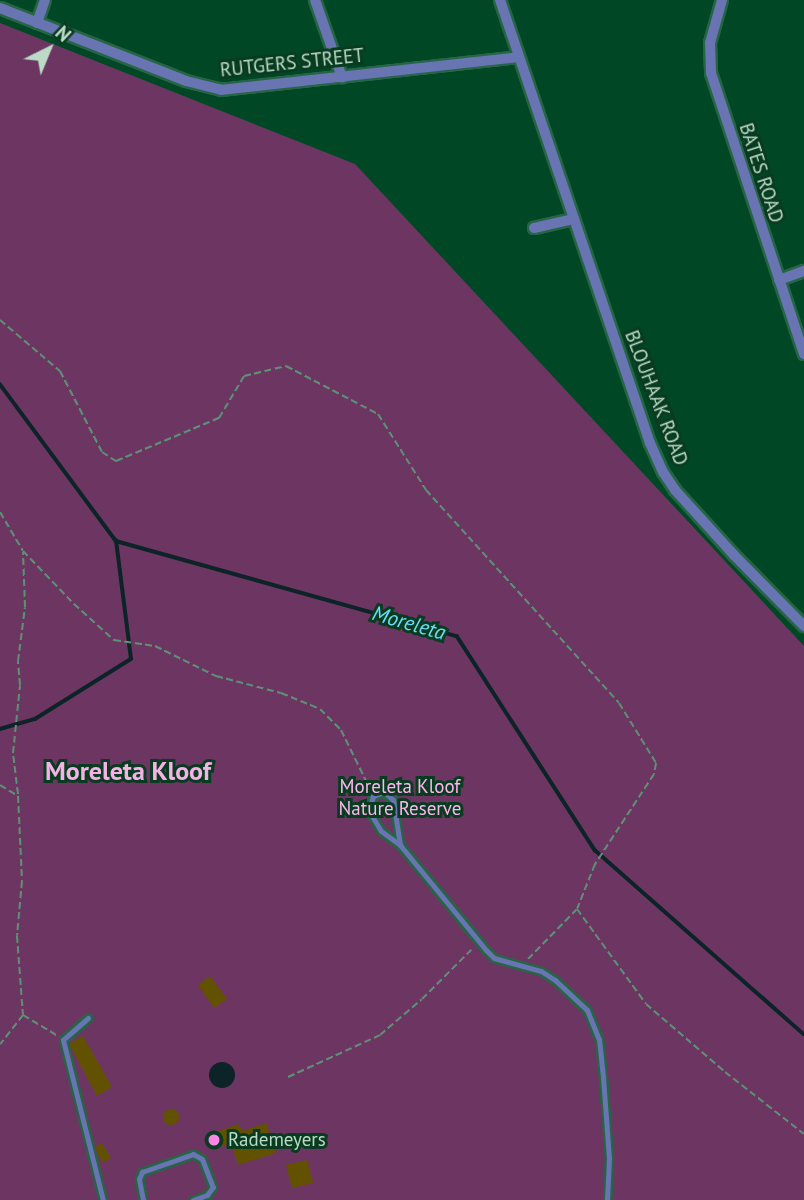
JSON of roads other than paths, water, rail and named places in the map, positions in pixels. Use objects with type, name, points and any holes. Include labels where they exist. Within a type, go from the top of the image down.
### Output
[{"type":"street","points":[[37,23],[45,0]]},
{"type":"street","points":[[315,0],[342,77]]},
{"type":"street","name":"BLOUHAAK ROAD","points":[[500,0],[650,443],[663,472],[675,490],[804,626]]},
{"type":"street","name":"BATES ROAD","points":[[722,0],[710,43],[711,73],[804,354]]},
{"type":"street","name":"RUTGERS STREET","points":[[0,8],[209,88],[221,90],[518,57]]},
{"type":"street","points":[[534,228],[574,219]]},
{"type":"street","points":[[779,280],[804,271]]},
{"type":"lane","points":[[400,845],[393,800],[384,792],[373,796],[369,811],[381,831],[400,845],[479,943],[494,958],[541,971],[566,987],[593,1023],[599,1039],[609,1158],[607,1200]]},
{"type":"lane","points":[[88,1018],[63,1040],[103,1200]]},
{"type":"lane","points":[[143,1200],[139,1179],[142,1172],[194,1154],[202,1159],[214,1187],[207,1195],[194,1200]]},
{"type":"water","points":[[222,1062],[231,1066],[235,1075],[231,1084],[222,1088],[213,1084],[209,1075],[213,1066]]},
{"type":"waterway","name":"Moreleta","points":[[0,384],[116,541],[457,636],[595,850],[804,1034]]},
{"type":"waterway","points":[[0,729],[35,719],[131,659],[116,541]]},
{"type":"place","name":"Rademeyers","points":[[214,1140]]},
{"type":"district","name":"Moreleta Kloof","points":[[128,771]]},
{"type":"park label","name":"Moreleta Kloof Nature Reserve","points":[[400,798]]}]
